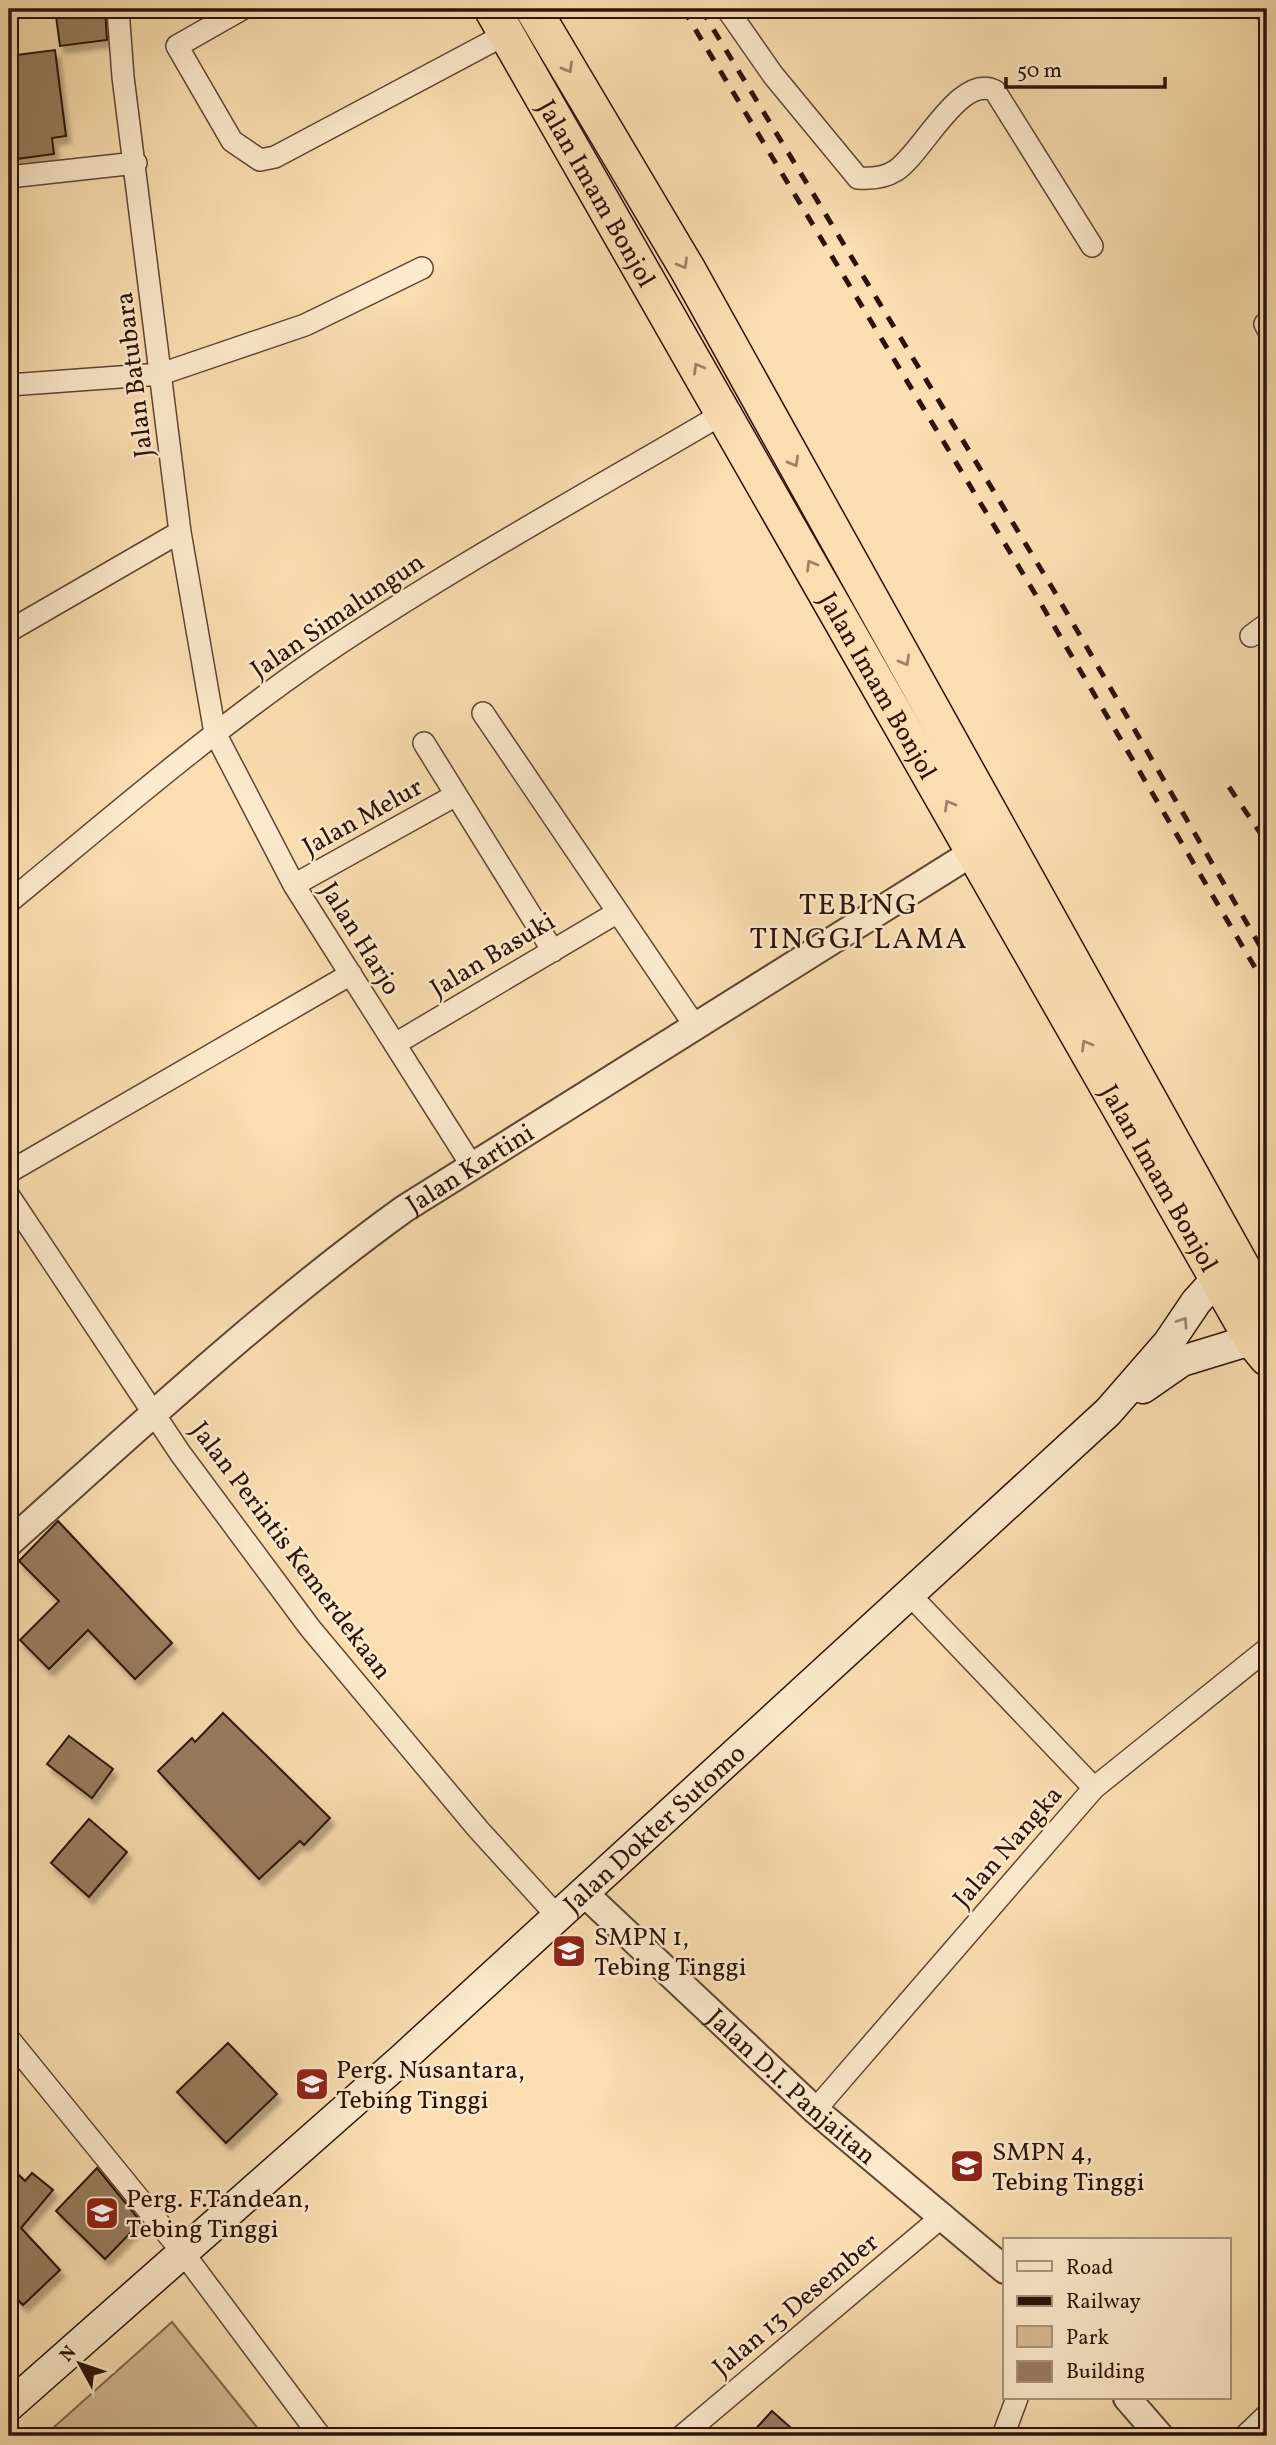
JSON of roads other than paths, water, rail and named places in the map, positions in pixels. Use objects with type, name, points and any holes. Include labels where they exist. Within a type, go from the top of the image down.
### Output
[{"type":"highway","name":"Jalan Imam Bonjol","points":[[533,9],[688,270],[989,843],[1227,1266],[1264,1337]]},
{"type":"highway","name":"Jalan Imam Bonjol","points":[[499,21],[724,413],[989,843]]},
{"type":"main road","name":"Jalan Dokter Sutomo","points":[[9,2406],[184,2254],[558,1917],[911,1596],[1108,1412],[1169,1342],[1227,1266]]},
{"type":"main road","name":"Jalan Dokter Sutomo","points":[[1108,1412],[1182,1362],[1264,1337]]},
{"type":"street","name":"Jalan Batubara","points":[[118,9],[123,77],[136,163],[180,532],[215,733]]},
{"type":"street","points":[[242,9],[177,46],[232,141],[260,160],[275,157],[499,21]]},
{"type":"street","points":[[727,9],[774,75],[858,178],[894,172],[960,99],[982,88],[995,91],[1092,246]]},
{"type":"street","points":[[9,177],[136,163]]},
{"type":"street","points":[[9,385],[161,374],[305,325],[422,268]]},
{"type":"street","name":"Jalan Simalungun","points":[[9,902],[215,733],[323,655],[409,598],[724,413]]},
{"type":"street","points":[[9,631],[180,532]]},
{"type":"street","points":[[483,713],[695,1026]]},
{"type":"street","name":"Jalan Harjo","points":[[215,733],[294,885],[472,1166]]},
{"type":"street","points":[[424,743],[553,951]]},
{"type":"street","name":"Jalan Melur","points":[[294,885],[456,795]]},
{"type":"street","name":"Jalan Kartini","points":[[9,1544],[155,1413],[346,1251],[472,1166],[989,843]]},
{"type":"street","name":"Jalan Basuki","points":[[395,1044],[618,912]]},
{"type":"street","points":[[9,1172],[351,974]]},
{"type":"street","name":"Jalan Perintis Kemerdekaan","points":[[9,1196],[180,1453],[310,1628],[478,1829],[558,1917]]},
{"type":"street","name":"Jalan Nangka","points":[[815,2109],[1094,1788],[911,1596]]},
{"type":"street","points":[[1094,1788],[1267,1649]]},
{"type":"street","name":"Jalan D.I. Panjaitan","points":[[584,1893],[815,2109],[944,2215],[1003,2268]]},
{"type":"street","points":[[9,2039],[184,2254],[320,2436]]},
{"type":"street","name":"Jalan 13 Desember","points":[[682,2436],[944,2215]]},
{"type":"street","points":[[1003,2436],[1016,2400]]},
{"type":"street","points":[[1129,2400],[1160,2436]]},
{"type":"street","points":[[1245,2436],[1267,2415]]},
{"type":"railway","points":[[683,9],[1034,592],[1267,988]]},
{"type":"railway","points":[[701,9],[1053,589],[1267,958]]},
{"type":"railway","points":[[1229,787],[1267,843]]},
{"type":"place","name":"SMPN 1, Tebing Tinggi","points":[[569,1951]]},
{"type":"place","name":"Perg. Nusantara, Tebing Tinggi","points":[[312,2084]]},
{"type":"place","name":"SMPN 4, Tebing Tinggi","points":[[967,2166]]},
{"type":"place","name":"Perg. F.Tandean, Tebing Tinggi","points":[[102,2213]]},
{"type":"district","name":"TEBING TINGGI LAMA","points":[[859,921]]}]
